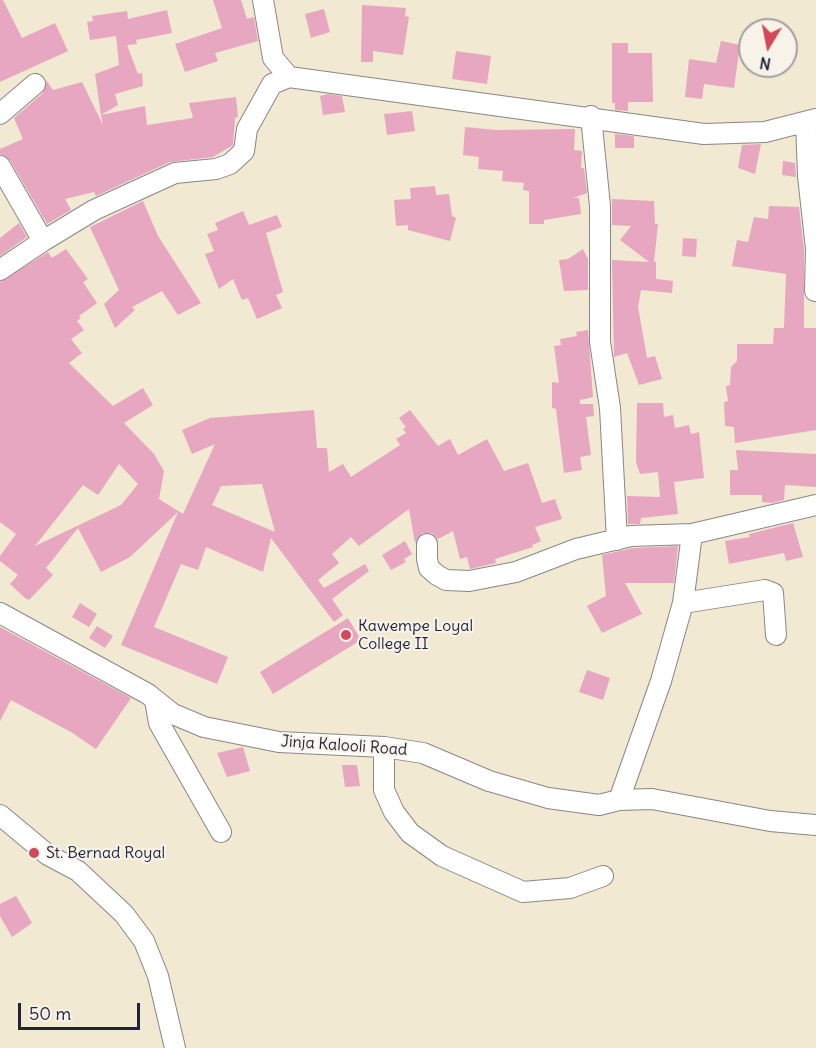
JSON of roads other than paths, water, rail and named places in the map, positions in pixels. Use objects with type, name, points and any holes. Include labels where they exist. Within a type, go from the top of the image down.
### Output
[{"type":"street","points":[[263,0],[273,58],[290,76]]},
{"type":"street","points":[[0,270],[94,210],[175,173],[216,169],[230,164],[244,151],[247,129],[272,84],[290,76],[722,135],[765,132],[811,121],[808,176],[816,249],[815,291]]},
{"type":"street","points":[[0,114],[35,84]]},
{"type":"street","points":[[591,116],[600,206],[600,342],[610,408],[617,540]]},
{"type":"street","points":[[0,165],[43,241]]},
{"type":"street","points":[[427,544],[429,568],[446,580],[469,581],[516,572],[592,544],[631,536],[692,534],[816,505]]},
{"type":"street","points":[[619,800],[661,681],[683,603],[692,534]]},
{"type":"street","points":[[683,603],[765,590],[772,593],[776,635]]},
{"type":"street","name":"Jinja Kalooli Road","points":[[0,613],[155,700],[173,714],[204,727],[279,742],[384,747],[423,753],[489,781],[548,798],[599,805],[619,800],[652,799],[770,821],[816,825]]},
{"type":"street","points":[[155,700],[159,723],[221,832]]},
{"type":"street","points":[[384,747],[384,790],[394,812],[410,833],[442,856],[523,892],[570,888],[603,876]]},
{"type":"street","points":[[0,814],[48,855],[78,871],[124,914],[144,941],[158,975],[175,1048]]},
{"type":"place","name":"Kawempe Loyal College II","points":[[346,635]]},
{"type":"place","name":"St. Bernad Royal","points":[[34,853]]}]
